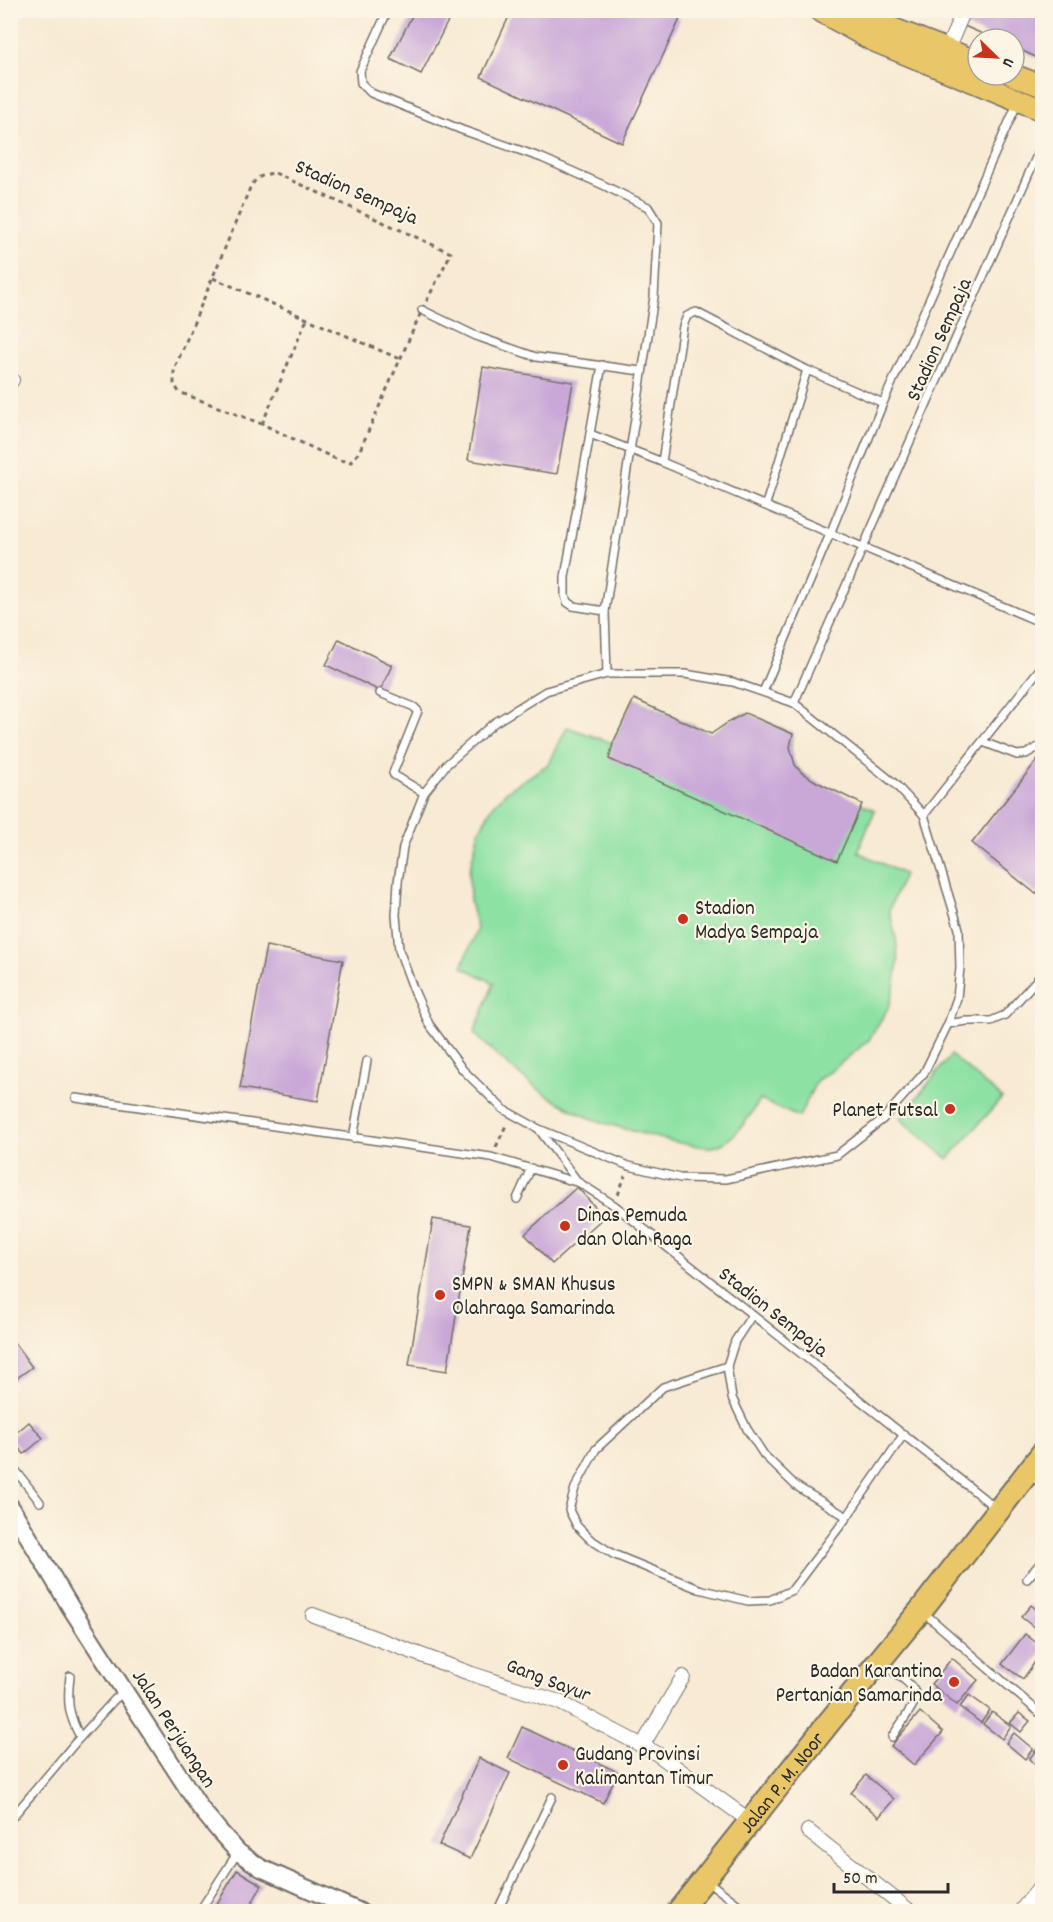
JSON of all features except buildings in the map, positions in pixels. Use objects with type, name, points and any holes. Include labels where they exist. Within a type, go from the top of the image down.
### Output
[{"type":"highway","name":"Jalan P. M. Noor","points":[[678,1911],[921,1610],[998,1509],[1038,1470]]},
{"type":"main road","points":[[819,10],[872,40],[1042,110]]},
{"type":"main road","points":[[858,10],[889,18],[947,50],[966,57]]},
{"type":"main road","points":[[1019,101],[1028,81]]},
{"type":"street","points":[[947,50],[964,10]]},
{"type":"street","name":"Jalan Perjuangan","points":[[10,1506],[71,1608],[201,1809],[238,1852],[261,1868],[360,1911]]},
{"type":"street","name":"Gang Sayur","points":[[313,1615],[472,1674],[559,1702],[656,1753],[750,1821]]},
{"type":"street","points":[[642,1746],[683,1677]]},
{"type":"street","points":[[808,1831],[911,1911]]},
{"type":"street","points":[[1020,1911],[1042,1885]]},
{"type":"lane","points":[[388,10],[360,71],[361,83],[371,93],[462,130],[542,158],[648,207],[658,223],[654,297],[604,611],[607,674]]},
{"type":"lane","name":"Stadion Sempaja","points":[[763,692],[831,534],[883,403],[1019,101]]},
{"type":"lane","name":"Stadion Sempaja","points":[[794,703],[1042,144]]},
{"type":"lane","points":[[422,310],[476,336],[536,357],[641,371]]},
{"type":"lane","name":"Stadion Sempaja","points":[[662,462],[683,326],[687,316],[696,312],[807,370],[883,403]]},
{"type":"lane","points":[[602,365],[565,577],[565,595],[567,602],[573,606],[604,611]]},
{"type":"lane","points":[[766,504],[807,370]]},
{"type":"lane","points":[[590,434],[766,504],[863,548],[1042,623]]},
{"type":"lane","points":[[924,815],[1042,666]]},
{"type":"lane","name":"Stadion Sempaja","points":[[607,674],[685,674],[733,682],[794,703],[894,783],[924,815],[959,928],[960,968],[957,998],[948,1024],[924,1073],[883,1119],[837,1155],[726,1179],[680,1178],[628,1166],[539,1129],[503,1108],[463,1070],[429,1024],[412,988],[399,950],[396,915],[403,847],[424,793],[446,765],[494,723],[546,691],[607,674]]},
{"type":"lane","points":[[380,693],[414,707],[418,711],[393,773],[424,793]]},
{"type":"lane","points":[[982,742],[1017,755],[1026,754],[1040,746]]},
{"type":"lane","points":[[948,1024],[966,1021],[992,1022],[1005,1015],[1042,974]]},
{"type":"lane","points":[[354,1138],[367,1061]]},
{"type":"lane","points":[[76,1098],[491,1157],[578,1182]]},
{"type":"lane","name":"Stadion Sempaja","points":[[539,1129],[578,1182],[614,1205],[998,1509]]},
{"type":"lane","points":[[517,1199],[531,1168]]},
{"type":"lane","points":[[752,1315],[735,1341],[727,1366],[732,1398],[747,1429],[764,1455],[796,1486],[847,1517]]},
{"type":"lane","points":[[727,1366],[663,1387],[596,1449],[574,1488],[569,1510],[577,1526],[590,1539],[613,1554],[699,1588],[748,1601],[770,1600],[792,1590],[847,1517],[904,1434]]},
{"type":"lane","points":[[10,1463],[40,1502]]},
{"type":"lane","points":[[1027,1578],[1042,1561]]},
{"type":"lane","points":[[921,1610],[1042,1715]]},
{"type":"lane","points":[[879,1661],[910,1684],[916,1692],[916,1701],[892,1737]]},
{"type":"lane","points":[[70,1676],[67,1702],[71,1720],[80,1737]]},
{"type":"lane","points":[[10,1821],[80,1737],[115,1699],[125,1692]]},
{"type":"lane","points":[[497,1911],[552,1797]]},
{"type":"lane","points":[[199,1911],[238,1852]]},
{"type":"lane","points":[[704,1879],[748,1911]]},
{"type":"path","name":"Stadion Sempaja","points":[[275,173],[451,253],[422,310],[359,452],[351,462],[338,460],[262,424],[179,392],[174,384],[174,370],[213,278],[250,188],[255,179],[264,174],[275,173]]},
{"type":"path","points":[[213,278],[400,359]]},
{"type":"path","points":[[262,424],[307,319]]},
{"type":"path","points":[[491,1157],[511,1113]]},
{"type":"path","points":[[614,1205],[628,1166]]},
{"type":"green space","name":"Stadion Madya Sempaja","points":[[634,699],[711,734],[745,713],[793,734],[791,754],[796,766],[802,772],[832,791],[875,810],[858,852],[904,874],[889,910],[896,938],[898,962],[894,988],[888,1008],[869,1040],[817,1080],[799,1117],[760,1100],[731,1138],[717,1146],[696,1146],[658,1138],[605,1123],[572,1110],[527,1081],[474,1033],[494,983],[462,967],[477,929],[470,902],[469,872],[479,831],[492,807],[508,790],[549,764],[567,727],[613,743]]},
{"type":"green space","name":"Planet Futsal","points":[[951,1055],[1002,1098],[948,1159],[900,1119]]},
{"type":"place","name":"Stadion Madya Sempaja","points":[[683,919]]},
{"type":"place","name":"Planet Futsal","points":[[950,1109]]},
{"type":"place","name":"Dinas Pemuda dan Olah Raga","points":[[565,1226]]},
{"type":"place","name":"SMPN & SMAN Khusus Olahraga Samarinda","points":[[440,1295]]},
{"type":"place","name":"Badan Karantina Pertanian Samarinda","points":[[954,1682]]},
{"type":"place","name":"Gudang Provinsi Kalimantan Timur","points":[[563,1765]]}]
